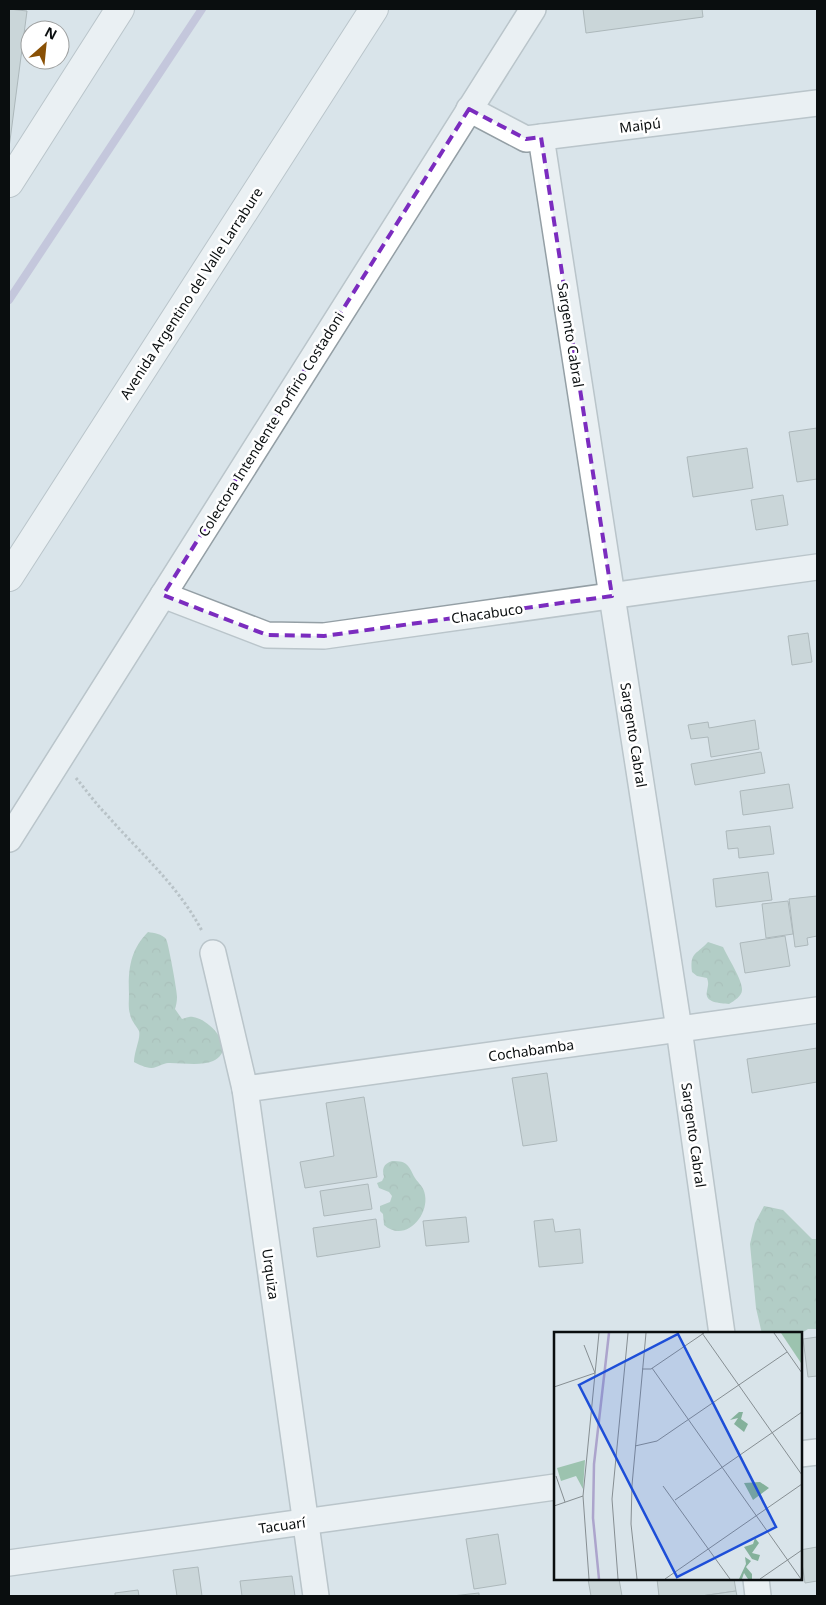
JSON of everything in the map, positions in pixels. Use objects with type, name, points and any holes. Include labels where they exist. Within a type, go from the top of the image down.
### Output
[{"type":"main road","points":[[9,183],[120,9]]},
{"type":"main road","name":"Avenida Argentino del Valle Larrabure","points":[[9,577],[374,9]]},
{"type":"street","name":"Colectora Intendente Porfirio Costadoni","points":[[9,839],[533,9]]},
{"type":"street","name":"Maipú","points":[[469,109],[526,139],[817,103]]},
{"type":"street","name":"Sargento Cabral","points":[[541,137],[680,1029],[722,1332]]},
{"type":"street","name":"Chacabuco","points":[[163,595],[267,635],[324,636],[817,567]]},
{"type":"street","name":"Urquiza","points":[[213,953],[244,1089],[316,1596]]},
{"type":"street","name":"Cochabamba","points":[[244,1089],[817,1010]]},
{"type":"street","points":[[801,1454],[817,1452]]},
{"type":"street","name":"Tacuarí","points":[[9,1563],[554,1488]]},
{"type":"street","points":[[756,1580],[758,1596]]},
{"type":"path","points":[[60,758],[105,814],[162,874],[193,914],[213,953]]},
{"type":"highlighted area","points":[[469,109],[526,139],[541,137],[612,596],[324,636],[267,635],[163,595]]},
{"type":"green space","points":[[148,932],[158,934],[166,939],[177,993],[175,1009],[182,1019],[191,1017],[200,1019],[207,1023],[219,1036],[223,1050],[220,1056],[213,1061],[198,1064],[168,1063],[153,1068],[134,1062],[139,1031],[131,1019],[129,1009],[130,969],[137,946]]},
{"type":"green space","points":[[708,942],[723,947],[742,986],[741,994],[729,1004],[710,1000],[707,995],[707,978],[697,976],[692,972],[693,957]]},
{"type":"green space","points":[[392,1161],[407,1165],[425,1195],[423,1212],[419,1219],[407,1229],[399,1231],[392,1230],[384,1225],[380,1206],[390,1202],[392,1196],[389,1192],[379,1188],[377,1183],[382,1181],[384,1177],[383,1169],[385,1165]]},
{"type":"green space","points":[[764,1206],[783,1210],[812,1239],[817,1239],[817,1329],[808,1329],[801,1333],[762,1332],[756,1308],[750,1244],[755,1223]]},
{"type":"building","points":[[9,9],[27,11],[26,20],[20,20],[20,64],[9,148]]},
{"type":"building","points":[[583,9],[702,9],[703,17],[586,33]]},
{"type":"building","points":[[817,428],[817,479],[797,482],[789,432]]},
{"type":"building","points":[[747,448],[753,488],[693,497],[687,457]]},
{"type":"building","points":[[783,495],[788,525],[756,530],[751,500]]},
{"type":"building","points":[[808,633],[812,662],[792,665],[788,636]]},
{"type":"building","points":[[755,720],[759,749],[711,757],[708,737],[691,739],[688,725],[708,722],[709,728]]},
{"type":"building","points":[[761,752],[765,773],[695,785],[691,764]]},
{"type":"building","points":[[789,784],[793,808],[743,815],[740,791]]},
{"type":"building","points":[[770,826],[774,854],[739,858],[738,848],[728,849],[726,831]]},
{"type":"building","points":[[768,872],[772,900],[716,907],[713,879]]},
{"type":"building","points":[[817,896],[817,936],[807,938],[808,945],[795,947],[789,899]]},
{"type":"building","points":[[788,901],[793,934],[766,938],[762,904]]},
{"type":"building","points":[[785,936],[790,966],[745,973],[740,943]]},
{"type":"building","points":[[817,1048],[817,1082],[752,1093],[747,1059]]},
{"type":"building","points":[[547,1073],[557,1141],[523,1146],[512,1078]]},
{"type":"building","points":[[364,1097],[377,1177],[305,1188],[300,1162],[334,1156],[326,1103]]},
{"type":"building","points":[[368,1184],[372,1209],[324,1216],[320,1191]]},
{"type":"building","points":[[466,1217],[469,1242],[426,1246],[423,1221]]},
{"type":"building","points":[[376,1219],[380,1247],[317,1257],[313,1228]]},
{"type":"building","points":[[553,1219],[555,1232],[580,1229],[583,1263],[539,1267],[534,1221]]},
{"type":"building","points":[[817,1337],[817,1376],[808,1377],[803,1339]]},
{"type":"building","points":[[498,1534],[506,1584],[474,1589],[466,1539]]},
{"type":"building","points":[[817,1547],[817,1581],[805,1583],[801,1550]]},
{"type":"building","points":[[198,1567],[202,1596],[177,1596],[173,1570]]},
{"type":"building","points":[[292,1576],[295,1596],[242,1596],[240,1581]]},
{"type":"building","points":[[588,1580],[619,1580],[622,1596],[591,1596]]},
{"type":"building","points":[[657,1580],[734,1580],[736,1591],[701,1596],[659,1596]]},
{"type":"building","points":[[138,1590],[139,1596],[115,1596],[115,1593]]},
{"type":"building","points":[[736,1591],[737,1596],[701,1596]]},
{"type":"building","points":[[479,1593],[479,1596],[452,1596]]},
{"type":"waterway","points":[[9,300],[202,9]]}]
